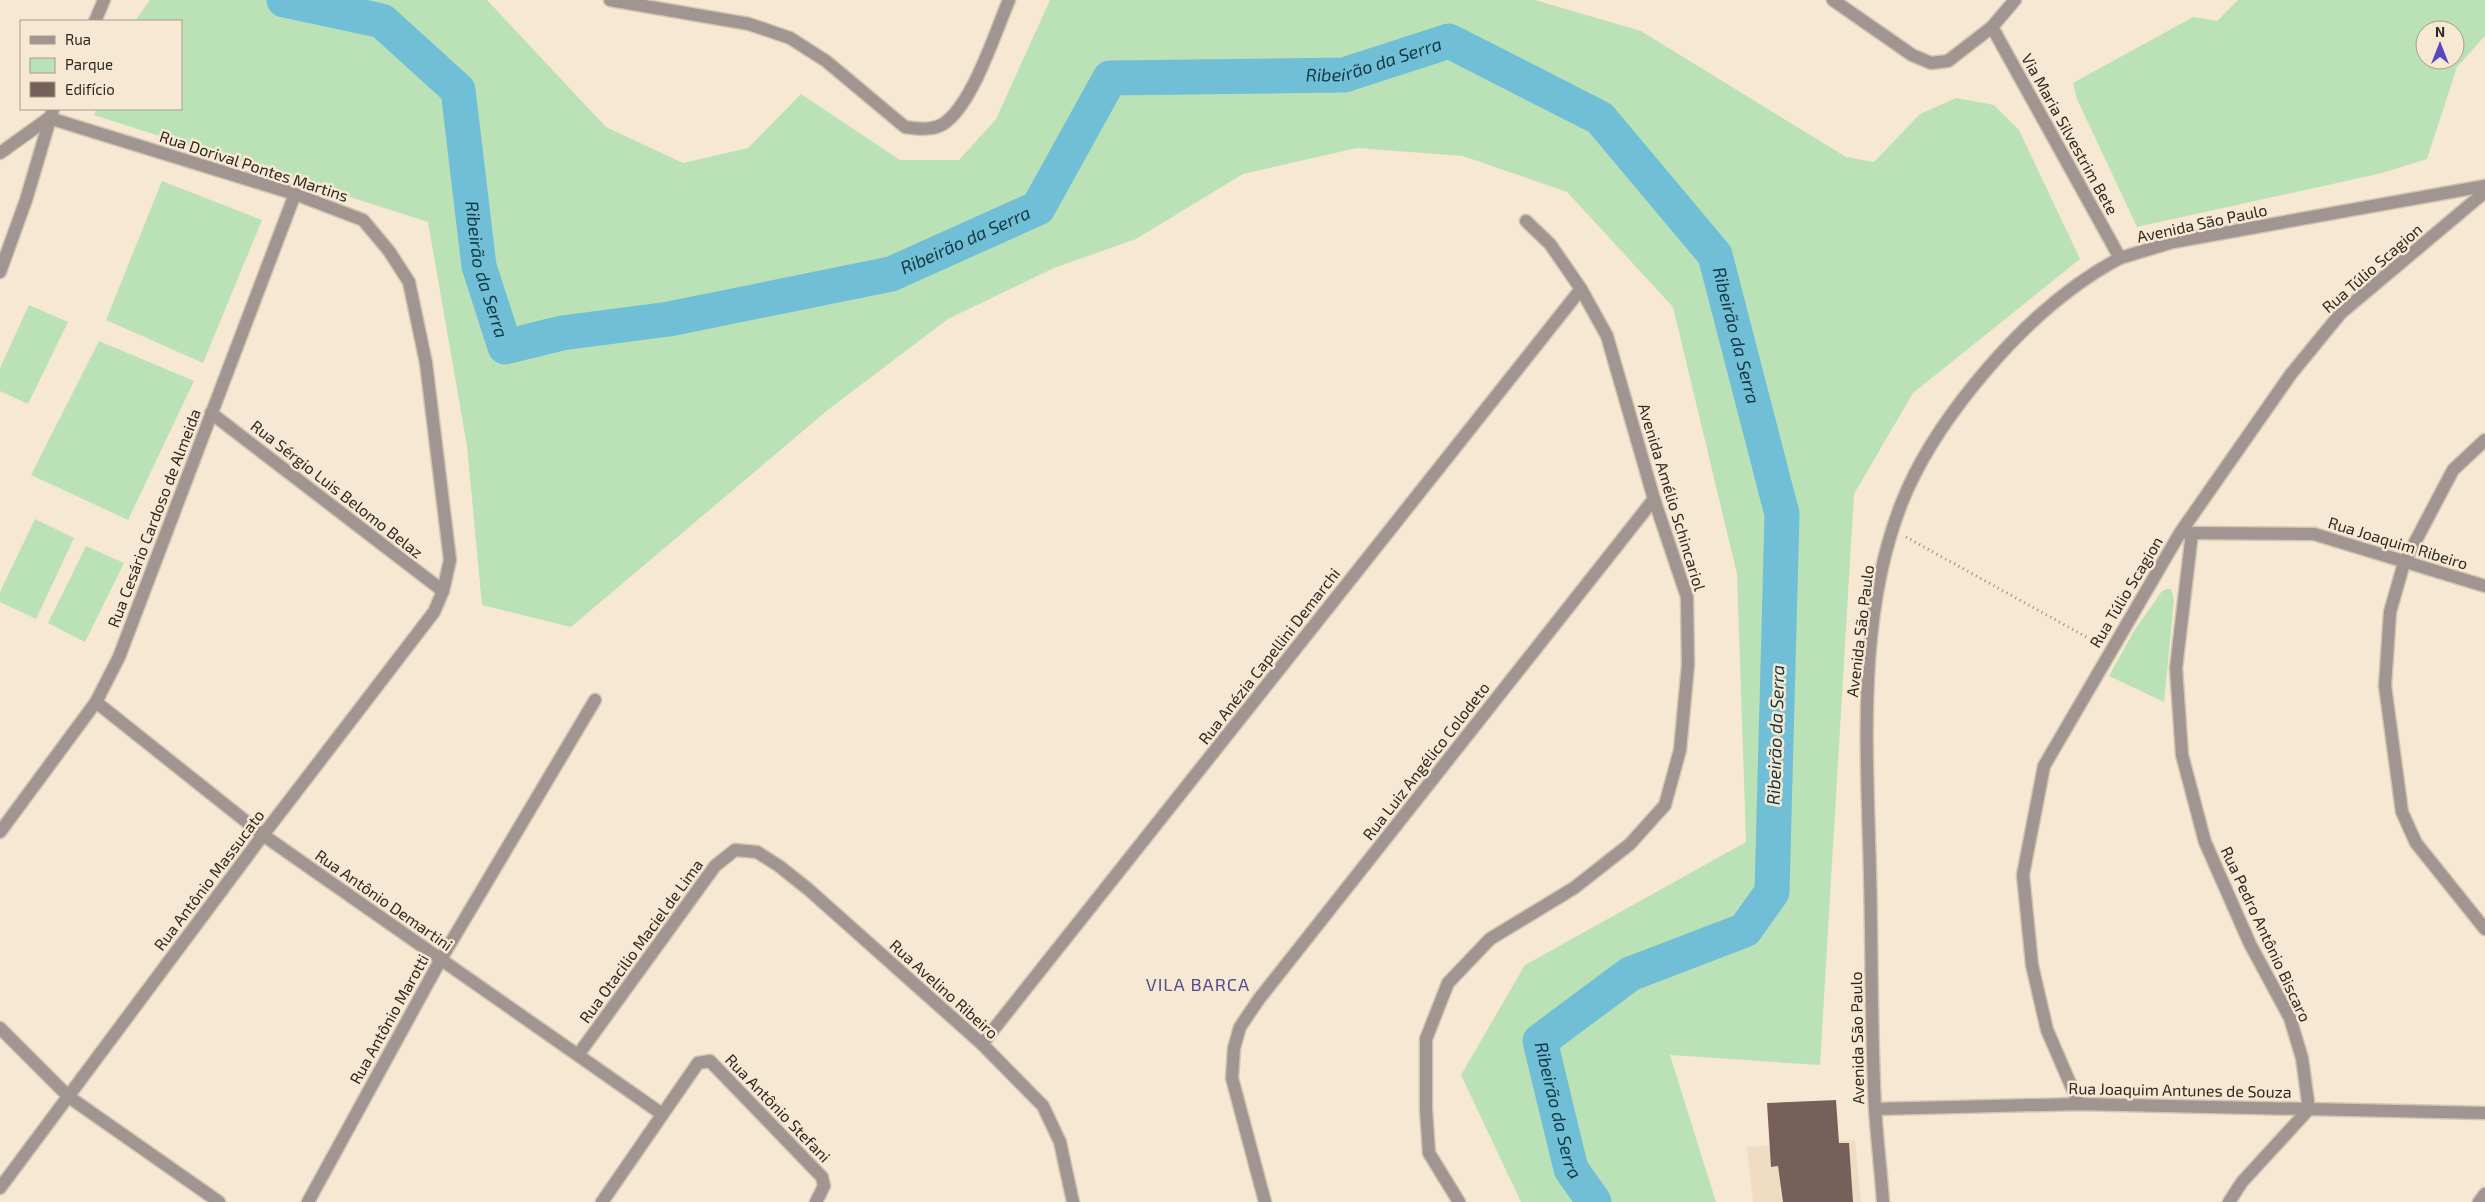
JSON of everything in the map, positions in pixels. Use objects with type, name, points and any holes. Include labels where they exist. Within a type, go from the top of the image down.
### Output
[{"type":"street","points":[[95,20],[104,0]]},
{"type":"street","points":[[610,0],[749,24],[790,38],[826,61],[906,126],[916,129],[930,129],[945,123],[958,110],[972,88],[1009,0]]},
{"type":"street","points":[[1833,0],[1912,55],[1931,63],[1948,62],[1992,27],[2015,0]]},
{"type":"street","name":"Via Maria Silvestrim Bete","points":[[1992,27],[2120,258]]},
{"type":"street","points":[[0,153],[51,114]]},
{"type":"street","points":[[0,272],[26,200],[51,114]]},
{"type":"street","name":"Rua Dorival Pontes Martins","points":[[51,114],[295,194],[363,220],[389,251],[409,282],[426,363],[450,560],[443,591]]},
{"type":"street","name":"Avenida São Paulo","points":[[1883,1202],[1875,1109],[1866,718],[1876,600],[1882,569],[1908,488],[1922,460],[1945,423],[1972,386],[2015,337],[2043,311],[2099,269],[2120,258],[2173,242],[2485,186]]},
{"type":"street","name":"Rua Túlio Scagion","points":[[2079,1104],[2047,1030],[2032,965],[2023,875],[2044,766],[2110,651],[2291,374],[2341,313],[2485,192]]},
{"type":"street","name":"Rua Cesário Cardoso de Almeida","points":[[0,832],[96,702],[119,657],[295,194]]},
{"type":"street","name":"Avenida Amélio Schincariol","points":[[1459,1202],[1429,1154],[1426,1109],[1426,1039],[1448,983],[1490,940],[1574,888],[1630,844],[1665,805],[1680,750],[1688,665],[1687,597],[1654,499],[1607,336],[1580,289],[1550,244],[1526,221]]},
{"type":"street","name":"Rua Anézia Capellini Demarchi","points":[[982,1044],[1580,289]]},
{"type":"street","name":"Rua Sérgio Luis Belomo Belaz","points":[[211,412],[443,591]]},
{"type":"street","points":[[2485,440],[2453,470],[2404,563],[2390,612],[2384,686],[2402,812],[2416,843],[2485,930]]},
{"type":"street","name":"Rua Luiz Angélico Colodeto","points":[[1265,1202],[1232,1078],[1234,1048],[1240,1027],[1259,999],[1654,499]]},
{"type":"street","name":"Rua Joaquim Ribeiro","points":[[2186,533],[2314,534],[2404,563],[2485,586]]},
{"type":"street","name":"Rua Pedro Antônio Biscaro","points":[[2186,533],[2176,668],[2182,755],[2205,842],[2250,944],[2290,1018],[2302,1058],[2310,1109]]},
{"type":"street","name":"Rua Antônio Massucato","points":[[0,1188],[263,835],[434,612],[443,591]]},
{"type":"street","name":"Rua Antônio Marotti","points":[[308,1202],[440,959],[595,700]]},
{"type":"street","name":"Rua Antônio Demartini","points":[[96,702],[263,835],[662,1114]]},
{"type":"street","name":"Rua Avelino Ribeiro","points":[[736,850],[757,852],[808,888],[982,1044],[1043,1106],[1060,1142],[1073,1202]]},
{"type":"street","name":"Rua Otacilio Maciel de Lima","points":[[578,1055],[715,866],[736,850]]},
{"type":"street","points":[[0,1028],[69,1097],[219,1202]]},
{"type":"street","name":"Rua Antônio Stefani","points":[[662,1114],[698,1063],[710,1061],[822,1178],[824,1186],[816,1202]]},
{"type":"street","name":"Rua Joaquim Antunes de Souza","points":[[1875,1109],[2079,1104],[2485,1113]]},
{"type":"street","points":[[2229,1202],[2242,1182],[2310,1109]]},
{"type":"street","points":[[602,1202],[662,1114]]},
{"type":"street","points":[[2479,1202],[2485,1194]]},
{"type":"path","points":[[1894,530],[2110,651]]},
{"type":"shaded area","points":[[1855,1140],[1861,1202],[1753,1202],[1747,1147]]},
{"type":"green space","points":[[150,0],[487,0],[606,127],[683,163],[748,148],[801,94],[900,160],[959,160],[996,119],[1050,0],[1535,0],[1641,31],[1846,157],[1874,162],[1920,114],[1956,98],[1994,105],[2019,130],[2080,259],[1913,393],[1854,494],[1820,1065],[1670,1055],[1716,1202],[1521,1202],[1461,1075],[1525,965],[1746,842],[1737,574],[1673,307],[1567,192],[1463,156],[1357,148],[1243,174],[1136,239],[1054,268],[948,319],[829,409],[571,627],[482,605],[467,446],[428,222],[94,115],[96,110],[182,110],[182,20],[136,20]]},
{"type":"green space","points":[[2238,0],[2485,0],[2485,36],[2465,58],[2465,20],[2415,20],[2415,70],[2456,70],[2427,159],[2382,173],[2137,227],[2077,99],[2073,83],[2193,17],[2217,21]]},
{"type":"green space","points":[[162,181],[262,220],[203,363],[106,320]]},
{"type":"green space","points":[[29,305],[68,322],[28,404],[0,391],[0,368]]},
{"type":"green space","points":[[99,341],[194,381],[128,520],[31,475]]},
{"type":"green space","points":[[35,519],[74,538],[36,619],[0,602],[0,592]]},
{"type":"green space","points":[[86,546],[124,563],[85,642],[48,623]]},
{"type":"green space","points":[[2171,589],[2174,600],[2164,702],[2109,676],[2134,631],[2162,591]]},
{"type":"building","points":[[1836,1100],[1839,1143],[1849,1143],[1853,1202],[1783,1202],[1778,1166],[1771,1167],[1767,1103]]},
{"type":"waterway","name":"Ribeirão da Serra","points":[[284,0],[382,21],[458,90],[479,266],[505,347],[562,333],[669,319],[891,274],[1038,208],[1110,78],[1344,75],[1449,41],[1600,118],[1715,255],[1782,514],[1772,892],[1745,930],[1630,974],[1540,1041],[1571,1169],[1594,1202]]},
{"type":"district","name":"VILA BARCA","points":[[1198,985]]}]
